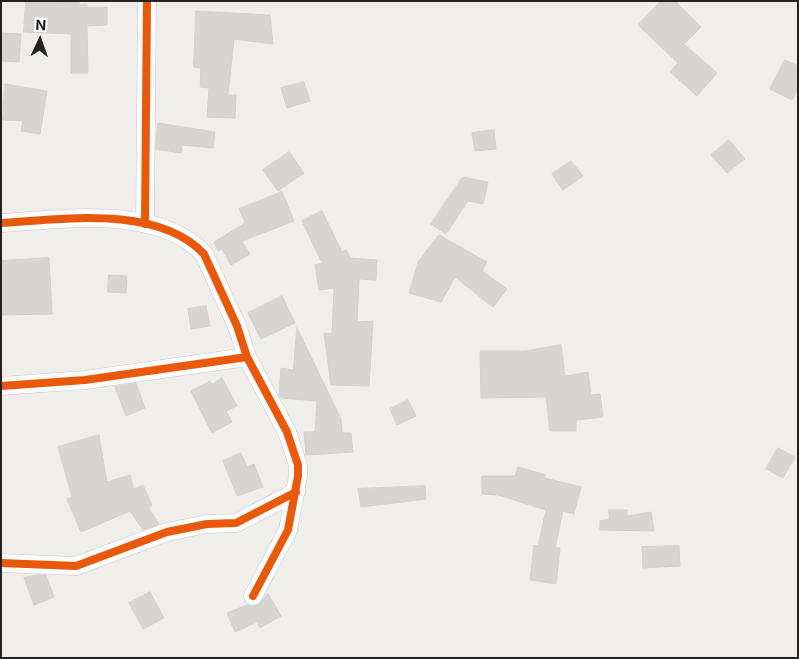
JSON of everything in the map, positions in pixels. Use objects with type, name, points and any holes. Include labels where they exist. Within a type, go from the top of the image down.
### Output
[{"type":"street","points":[[145,224],[147,1]]},
{"type":"street","points":[[1,224],[101,218],[145,224],[176,234],[196,245],[204,254],[237,326],[247,357],[287,432],[295,452],[298,476],[288,530],[253,596]]},
{"type":"street","points":[[1,386],[85,380],[247,357]]},
{"type":"street","points":[[1,563],[76,566],[167,532],[207,524],[236,523],[296,492]]},
{"type":"building","points":[[26,1],[79,2],[79,5],[87,4],[87,7],[107,7],[107,25],[87,26],[88,73],[71,73],[71,34],[24,32]]},
{"type":"building","points":[[661,1],[675,1],[701,27],[684,44],[717,73],[697,96],[670,72],[678,63],[638,25]]},
{"type":"building","points":[[196,11],[270,15],[273,44],[234,39],[228,95],[236,95],[235,118],[207,117],[209,88],[200,87],[201,68],[194,67]]},
{"type":"building","points":[[1,33],[21,34],[19,62],[1,61]]},
{"type":"building","points":[[785,60],[798,66],[798,89],[792,100],[770,89]]},
{"type":"building","points":[[304,82],[310,101],[287,108],[281,88]]},
{"type":"building","points":[[5,84],[47,91],[40,134],[21,131],[23,121],[3,120]]},
{"type":"building","points":[[158,123],[215,132],[213,148],[182,145],[181,153],[156,149]]},
{"type":"building","points":[[494,130],[496,149],[475,151],[472,133]]},
{"type":"building","points":[[729,140],[745,159],[727,173],[711,155]]},
{"type":"building","points":[[289,152],[304,173],[278,191],[263,170]]},
{"type":"building","points":[[571,161],[583,176],[563,190],[552,174]]},
{"type":"building","points":[[463,177],[488,182],[483,204],[468,201],[446,234],[431,224]]},
{"type":"building","points":[[282,192],[294,221],[242,241],[250,254],[231,265],[222,249],[218,251],[214,242],[245,223],[239,209]]},
{"type":"building","points":[[322,211],[342,252],[346,250],[350,258],[377,260],[376,280],[359,279],[357,322],[373,321],[369,386],[331,385],[324,333],[332,334],[334,288],[319,290],[315,265],[322,263],[302,221]]},
{"type":"building","points":[[439,235],[487,262],[482,271],[507,289],[493,307],[455,277],[441,302],[409,293],[418,262]]},
{"type":"building","points":[[49,258],[52,314],[1,315],[1,261]]},
{"type":"building","points":[[109,275],[127,276],[126,293],[108,292]]},
{"type":"building","points":[[282,296],[295,323],[261,339],[248,313]]},
{"type":"building","points":[[206,306],[210,326],[191,329],[188,309]]},
{"type":"building","points":[[297,328],[341,419],[342,433],[351,433],[353,452],[306,455],[304,432],[315,432],[317,401],[281,398],[279,394],[281,368],[293,370]]},
{"type":"building","points":[[561,345],[565,376],[588,372],[591,395],[600,394],[603,417],[576,420],[576,431],[550,431],[546,397],[481,398],[480,351],[525,351]]},
{"type":"building","points":[[222,378],[237,406],[226,411],[232,422],[212,433],[191,391],[210,381],[212,384]]},
{"type":"building","points":[[136,383],[145,408],[126,416],[115,387]]},
{"type":"building","points":[[408,400],[416,416],[397,425],[390,409]]},
{"type":"building","points":[[99,435],[107,482],[130,475],[134,489],[143,485],[152,505],[148,507],[159,524],[143,530],[130,511],[81,532],[67,499],[72,497],[58,447]]},
{"type":"building","points":[[778,448],[795,457],[783,478],[766,469]]},
{"type":"building","points":[[241,453],[247,467],[254,464],[263,487],[237,496],[223,461]]},
{"type":"building","points":[[518,467],[546,475],[545,478],[581,487],[574,514],[563,511],[555,548],[560,548],[556,584],[530,580],[534,545],[538,546],[546,510],[498,495],[482,494],[482,476],[515,476]]},
{"type":"building","points":[[425,486],[426,499],[361,507],[358,489]]},
{"type":"building","points":[[609,510],[627,510],[627,516],[651,512],[654,531],[600,530],[600,521],[609,519]]},
{"type":"building","points":[[679,546],[680,566],[643,568],[642,547]]},
{"type":"building","points":[[46,575],[54,597],[34,605],[24,578]]},
{"type":"building","points":[[150,592],[164,618],[143,629],[129,603]]},
{"type":"building","points":[[268,594],[281,616],[260,628],[257,622],[235,632],[227,613],[247,605],[258,605]]},
{"type":"cycle path","points":[[145,224],[147,1]]},
{"type":"cycle path","points":[[1,223],[80,218],[136,222],[161,228],[185,238],[204,254],[237,326],[247,357],[287,432],[298,465],[298,476],[288,530],[253,596]]},
{"type":"cycle path","points":[[1,386],[85,380],[247,357]]},
{"type":"cycle path","points":[[1,563],[76,566],[167,532],[207,524],[236,523],[296,492]]}]
